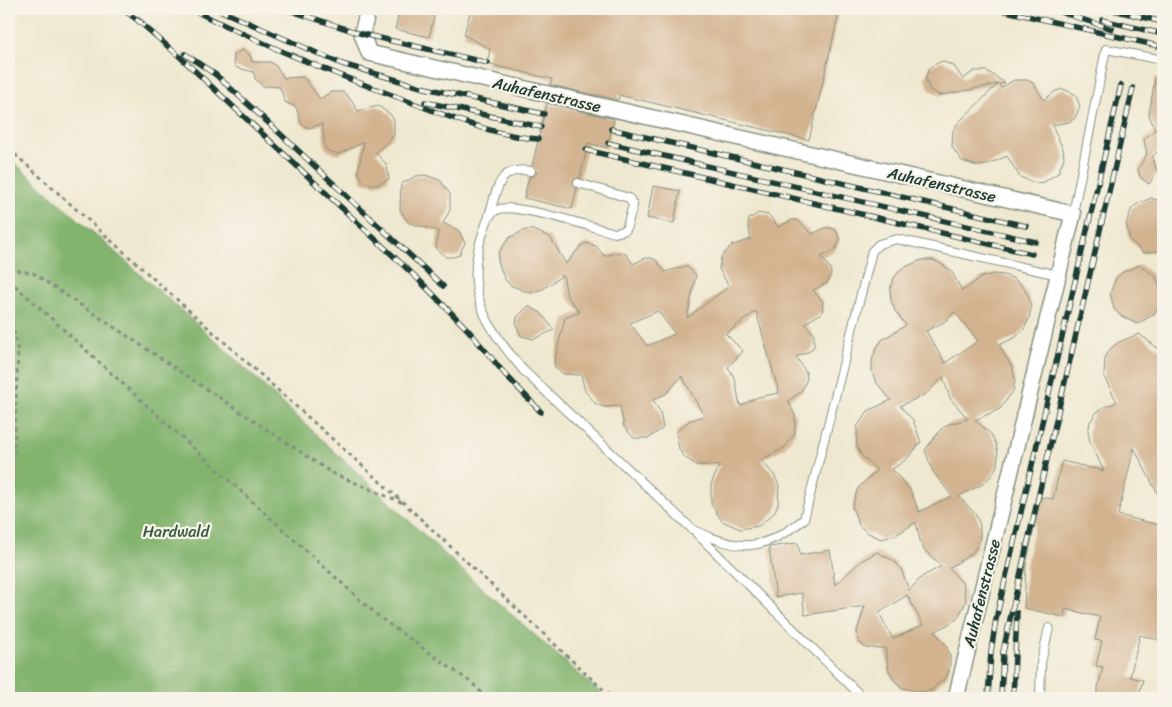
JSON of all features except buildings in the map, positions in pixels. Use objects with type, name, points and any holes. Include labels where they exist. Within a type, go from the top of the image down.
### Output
[{"type":"street","name":"Auhafenstrasse","points":[[368,9],[362,34],[369,53],[1073,214],[956,698]]},
{"type":"lane","points":[[1073,214],[1106,49],[1163,60]]},
{"type":"lane","points":[[531,171],[512,171],[501,178],[481,238],[475,271],[478,296],[485,320],[501,344],[524,371],[692,529],[863,698]]},
{"type":"lane","points":[[489,215],[497,210],[514,208],[615,233],[626,230],[633,205],[632,201],[624,196],[578,183]]},
{"type":"lane","points":[[692,529],[720,543],[743,546],[768,542],[804,519],[872,251],[879,244],[897,239],[1058,275]]},
{"type":"lane","points":[[1040,698],[1041,663],[1049,628]]},
{"type":"path","points":[[9,149],[406,505],[612,698]]},
{"type":"path","points":[[9,268],[33,272],[332,473],[406,505]]},
{"type":"path","points":[[9,280],[379,617],[472,683],[487,698]]},
{"type":"path","points":[[9,307],[18,350],[9,576]]},
{"type":"green space","name":"Hardwald","points":[[9,158],[219,344],[476,583],[606,698],[9,698]]},
{"type":"railway","points":[[122,9],[142,23]]},
{"type":"railway","points":[[191,9],[242,34],[294,56],[434,111],[485,129],[538,139]]},
{"type":"railway","points":[[217,9],[342,64],[421,87],[544,114]]},
{"type":"railway","points":[[285,9],[362,34],[488,63]]},
{"type":"railway","points":[[997,9],[1163,47]]},
{"type":"railway","points":[[1051,9],[1112,29]]},
{"type":"railway","points":[[1109,9],[1163,22]]},
{"type":"railway","points":[[136,19],[179,56],[418,279],[468,330],[504,373],[541,412]]},
{"type":"railway","points":[[1102,20],[1163,34]]},
{"type":"railway","points":[[185,54],[216,75],[443,286]]},
{"type":"railway","points":[[988,698],[991,652],[996,619],[1121,85]]},
{"type":"railway","points":[[1001,698],[1003,652],[1010,619],[1133,88]]},
{"type":"railway","points":[[425,102],[541,127]]},
{"type":"railway","points":[[611,129],[1026,226]]},
{"type":"railway","points":[[608,143],[1036,242]]},
{"type":"railway","points":[[586,150],[1032,254]]},
{"type":"railway","points":[[1013,698],[1017,613]]}]
